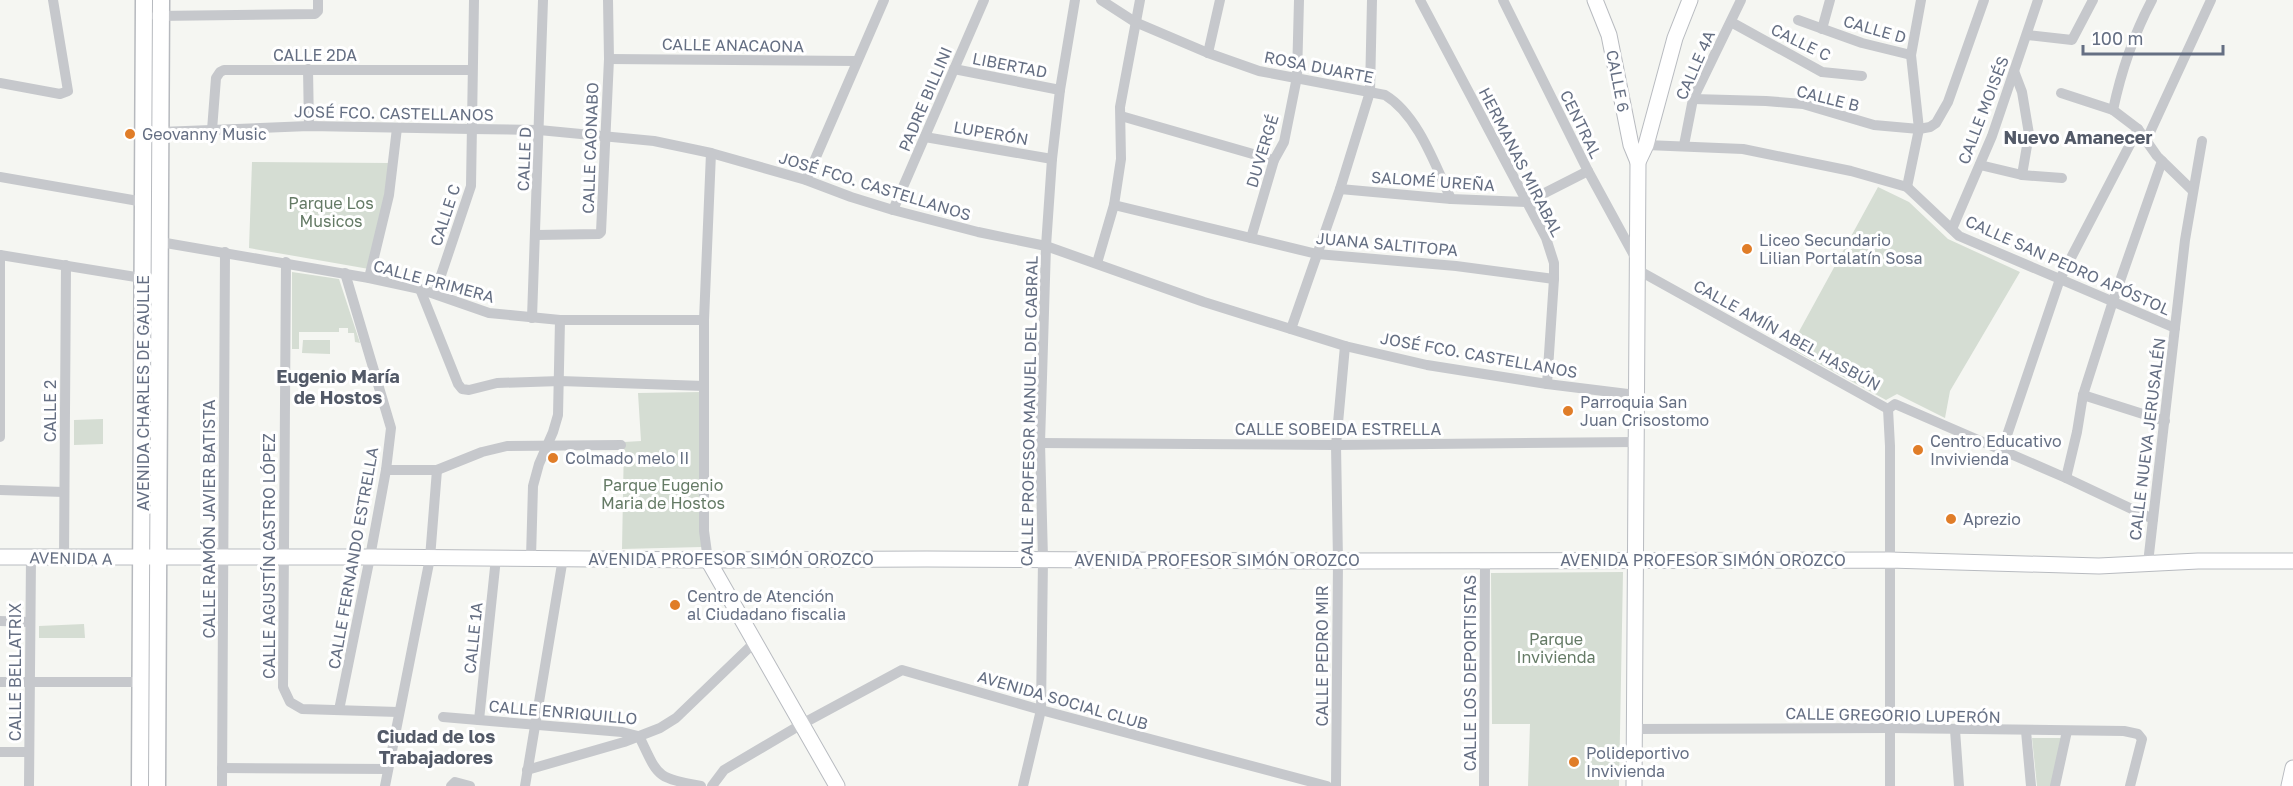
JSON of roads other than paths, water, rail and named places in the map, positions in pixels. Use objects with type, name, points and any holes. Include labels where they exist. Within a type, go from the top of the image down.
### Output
[{"type":"main road","name":"CALLE 6","points":[[1595,0],[1609,35],[1631,145],[1638,162]]},
{"type":"main road","points":[[1634,786],[1638,162],[1646,145],[1675,38],[1690,0]]},
{"type":"main road","name":"AVENIDA CHARLES DE GAULLE","points":[[140,786],[141,682],[150,558],[160,284],[160,132],[153,8]]},
{"type":"main road","name":"AVENIDA CHARLES DE GAULLE","points":[[153,8],[143,277],[157,786]]},
{"type":"main road","name":"AVENIDA A","points":[[0,557],[150,558]]},
{"type":"main road","name":"AVENIDA PROFESOR SIMÓN OROZCO","points":[[150,558],[1889,560],[2099,566],[2293,561]]},
{"type":"main road","points":[[708,560],[837,786]]},
{"type":"main road","points":[[2289,786],[2293,768]]},
{"type":"street","points":[[0,83],[60,93],[68,91],[54,0]]},
{"type":"street","points":[[153,8],[315,14],[318,11],[318,0]]},
{"type":"street","name":"CALLE C","points":[[435,293],[471,186],[471,70],[474,0]]},
{"type":"street","name":"CALLE D","points":[[532,318],[543,0]]},
{"type":"street","name":"CALLE CAONABO","points":[[536,235],[601,233],[609,59],[608,0]]},
{"type":"street","points":[[806,180],[884,0]]},
{"type":"street","name":"PADRE BILLINI","points":[[893,210],[984,0]]},
{"type":"street","name":"CALLE PROFESOR MANUEL DEL CABRAL","points":[[1023,786],[1041,710],[1041,443],[1046,246],[1052,159],[1060,90],[1075,0]]},
{"type":"street","name":"ROSA DUARTE","points":[[1101,0],[1135,22],[1208,53],[1259,71],[1385,95],[1397,102],[1406,112],[1429,152],[1451,199]]},
{"type":"street","points":[[1097,263],[1114,205],[1121,159],[1120,107],[1140,0]]},
{"type":"street","points":[[1208,53],[1221,0]]},
{"type":"street","name":"DUVERGÉ","points":[[1251,238],[1274,160],[1284,142],[1297,77],[1299,0]]},
{"type":"street","points":[[1291,329],[1340,189],[1370,92],[1372,0]]},
{"type":"street","name":"HERMANAS MIRABAL","points":[[1420,0],[1546,238],[1554,263],[1547,384]]},
{"type":"street","name":"CENTRAL","points":[[1503,0],[1636,264]]},
{"type":"street","name":"CALLE 4A","points":[[1684,145],[1693,99],[1741,0]]},
{"type":"street","points":[[1822,29],[1830,0]]},
{"type":"street","points":[[1907,187],[1919,129],[1911,55],[1921,0]]},
{"type":"street","points":[[1919,129],[1930,128],[1942,114],[1984,0]]},
{"type":"street","name":"CALLE MOISÉS","points":[[1952,229],[1980,165],[2038,0]]},
{"type":"street","points":[[2027,35],[2072,40],[2093,0]]},
{"type":"street","points":[[2113,110],[2119,82],[2152,0]]},
{"type":"street","points":[[2146,141],[2211,0]]},
{"type":"street","name":"CALLE D","points":[[1798,20],[1862,43],[1911,55]]},
{"type":"street","name":"CALLE C","points":[[1731,22],[1822,72],[1862,76]]},
{"type":"street","name":"CALLE ANACAONA","points":[[609,59],[857,61]]},
{"type":"street","points":[[308,69],[309,126]]},
{"type":"street","name":"LIBERTAD","points":[[954,69],[1060,90]]},
{"type":"street","name":"CALLE 2DA","points":[[212,130],[216,78],[220,72],[225,70],[471,70]]},
{"type":"street","points":[[2014,71],[2022,92],[2029,134],[2022,175]]},
{"type":"street","points":[[2061,93],[2113,110],[2138,129],[2162,161],[2193,191]]},
{"type":"street","name":"CALLE B","points":[[1693,99],[1803,104],[1874,125],[1919,129]]},
{"type":"street","points":[[1121,116],[1274,160]]},
{"type":"street","name":"JOSÉ FCO. CASTELLANOS","points":[[160,132],[309,126],[539,130],[654,141],[711,153],[806,180],[893,210],[978,232],[1046,246],[1204,302],[1345,346],[1426,365],[1547,384],[1636,394]]},
{"type":"street","points":[[369,278],[389,195],[397,128]]},
{"type":"street","points":[[2002,450],[2060,279],[2138,129]]},
{"type":"street","name":"LUPERÓN","points":[[925,137],[1052,159]]},
{"type":"street","name":"CALLE NUEVA JERUSALÉN","points":[[2148,563],[2175,328],[2202,141]]},
{"type":"street","name":"CALLE SAN PEDRO APÓSTOL","points":[[1646,145],[1743,149],[1851,171],[1907,187],[1959,236],[2175,328]]},
{"type":"street","points":[[708,560],[704,531],[704,320],[711,153]]},
{"type":"street","points":[[2066,478],[2083,395],[2112,301],[2162,161]]},
{"type":"street","points":[[1980,165],[2022,175],[2062,178]]},
{"type":"street","name":"SALOMÉ UREÑA","points":[[1340,189],[1451,199],[1527,202],[1588,171]]},
{"type":"street","points":[[0,177],[144,202]]},
{"type":"street","name":"JUANA SALTITOPA","points":[[1114,205],[1317,254],[1456,266],[1554,279]]},
{"type":"street","name":"CALLE PRIMERA","points":[[160,242],[286,262],[420,289],[489,313],[560,320],[704,320]]},
{"type":"street","name":"CALLE RAMÓN JAVIER BATISTA","points":[[222,786],[225,252]]},
{"type":"street","points":[[0,437],[0,255],[143,277],[160,284]]},
{"type":"street","name":"CALLE AGUSTÍN CASTRO LÓPEZ","points":[[286,262],[282,681],[285,695],[290,702],[302,708],[398,712]]},
{"type":"street","name":"CALLE AMÍN ABEL HASBÚN","points":[[1636,264],[1888,409],[1895,404],[2066,478],[2153,519]]},
{"type":"street","name":"CALLE 2","points":[[64,558],[66,265]]},
{"type":"street","name":"CALLE FERNANDO ESTRELLA","points":[[339,710],[370,557],[386,470],[391,428],[345,273]]},
{"type":"street","points":[[420,289],[462,389],[469,390],[496,383],[560,381],[704,386]]},
{"type":"street","points":[[531,558],[533,486],[558,415],[560,320]]},
{"type":"street","name":"CALLE PEDRO MIR","points":[[1336,786],[1338,561],[1336,445],[1345,346]]},
{"type":"street","points":[[2083,395],[2165,421]]},
{"type":"street","points":[[1888,409],[1890,786]]},
{"type":"street","name":"CALLE SOBEIDA ESTRELLA","points":[[1041,443],[1336,445],[1636,442]]},
{"type":"street","points":[[386,470],[437,470],[495,448],[548,444],[621,445]]},
{"type":"street","points":[[385,786],[430,558],[437,470]]},
{"type":"street","points":[[0,490],[64,492]]},
{"type":"street","name":"CALLE BELLATRIX","points":[[29,786],[31,557]]},
{"type":"street","name":"CALLE 1A","points":[[479,720],[496,558]]},
{"type":"street","points":[[525,786],[563,558]]},
{"type":"street","name":"CALLE LOS DEPORTISTAS","points":[[1484,786],[1485,560]]},
{"type":"street","points":[[0,621],[30,622]]},
{"type":"street","name":"CALLE ENRIQUILLO","points":[[443,717],[622,732],[639,736],[660,728],[676,718],[755,642]]},
{"type":"street","name":"AVENIDA SOCIAL CLUB","points":[[712,786],[724,770],[802,724],[902,670],[1041,710],[1327,786]]},
{"type":"street","points":[[0,682],[141,682]]},
{"type":"street","name":"CALLE GREGORIO LUPERÓN","points":[[1635,729],[1889,728],[2132,732],[2138,734],[2142,739],[2142,745],[2130,786]]},
{"type":"street","points":[[1955,730],[1959,786]]},
{"type":"street","points":[[2026,731],[2031,786]]},
{"type":"street","points":[[2055,786],[2067,731]]},
{"type":"street","points":[[528,770],[639,736],[656,771],[663,778],[701,786]]},
{"type":"street","points":[[0,752],[30,752]]},
{"type":"street","points":[[222,768],[388,769]]},
{"type":"street","points":[[453,784],[470,786]]},
{"type":"place","name":"Geovanny Music","points":[[130,134]]},
{"type":"place","name":"Liceo Secundario Lilian Portalatín Sosa","points":[[1747,249]]},
{"type":"place","name":"Parroquia San Juan Crisostomo","points":[[1568,411]]},
{"type":"place","name":"Centro Educativo Invivienda","points":[[1918,450]]},
{"type":"place","name":"Colmado melo II","points":[[553,458]]},
{"type":"place","name":"Aprezio","points":[[1951,519]]},
{"type":"place","name":"Centro de Atención al Ciudadano fiscalia","points":[[675,605]]},
{"type":"place","name":"Polideportivo Invivienda","points":[[1574,762]]},
{"type":"district","name":"Nuevo Amanecer","points":[[2078,138]]},
{"type":"district","name":"Eugenio María de Hostos","points":[[338,388]]},
{"type":"district","name":"Ciudad de los Trabajadores","points":[[436,747]]},
{"type":"park label","name":"Parque Los Musicos","points":[[331,212]]},
{"type":"park label","name":"Parque Eugenio Maria de Hostos","points":[[663,494]]},
{"type":"park label","name":"Parque Invivienda","points":[[1556,648]]}]
